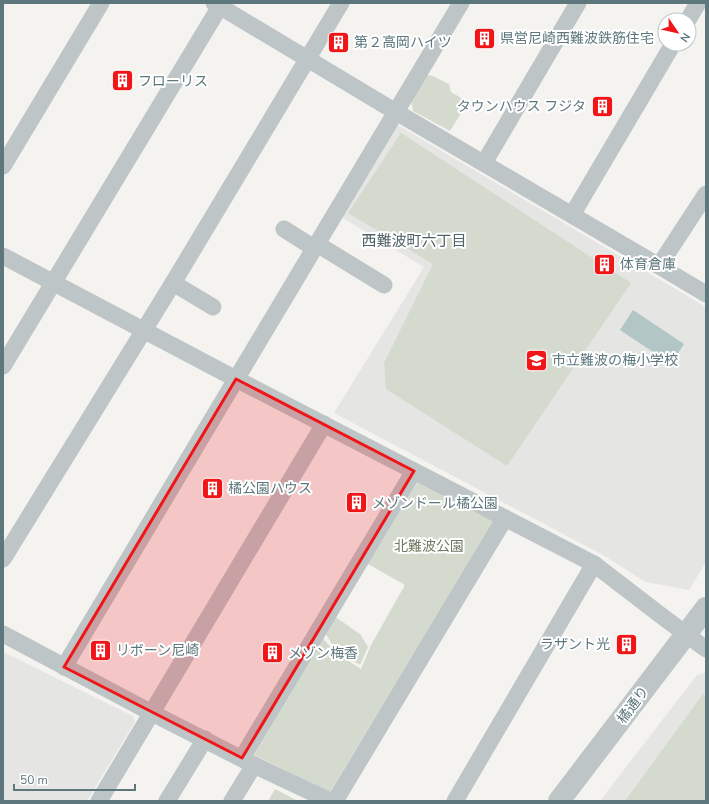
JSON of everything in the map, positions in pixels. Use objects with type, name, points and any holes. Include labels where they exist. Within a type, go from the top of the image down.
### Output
[{"type":"street","points":[[3,166],[101,3]]},
{"type":"street","points":[[3,559],[145,330],[341,3]]},
{"type":"street","points":[[64,666],[461,3]]},
{"type":"street","points":[[484,163],[578,3]]},
{"type":"street","points":[[693,12],[698,3],[706,8]]},
{"type":"street","points":[[3,366],[218,4],[396,112],[706,294]]},
{"type":"street","points":[[572,215],[668,52]]},
{"type":"street","points":[[659,266],[706,194]]},
{"type":"street","points":[[284,229],[384,285]]},
{"type":"street","points":[[3,256],[236,379],[594,564],[706,649]]},
{"type":"street","points":[[173,283],[213,308]]},
{"type":"street","points":[[99,801],[324,424]]},
{"type":"street","points":[[232,801],[248,761],[414,471]]},
{"type":"street","points":[[335,801],[505,518]]},
{"type":"street","points":[[455,801],[594,564]]},
{"type":"street","name":"橘通り","points":[[559,801],[706,608]]},
{"type":"street","points":[[3,634],[152,713],[330,801]]},
{"type":"street","points":[[167,801],[205,739]]},
{"type":"highlighted area","points":[[236,379],[414,471],[242,758],[64,667]]},
{"type":"shaded area","name":"市立難波の梅小学校","points":[[396,124],[706,307],[706,562],[689,590],[646,582],[601,554],[334,413],[424,267],[338,215]]},
{"type":"shaded area","points":[[633,310],[684,344],[671,364],[620,330]]},
{"type":"shaded area","points":[[3,652],[133,716],[135,722],[87,801],[3,801]]},
{"type":"shaded area","points":[[706,673],[706,801],[600,801],[697,675]]},
{"type":"green space","points":[[427,75],[433,76],[449,84],[451,92],[468,102],[450,131],[413,111],[411,99]]},
{"type":"green space","points":[[401,133],[631,283],[507,466],[386,389],[384,363],[433,264],[348,213]]},
{"type":"green space","name":"北難波公園","points":[[418,481],[495,520],[330,792],[254,755],[323,638],[335,652],[361,669],[371,645],[405,585],[368,564]]},
{"type":"green space","points":[[334,616],[360,634],[368,647],[360,665],[335,649],[325,633]]},
{"type":"green space","points":[[703,694],[706,698],[706,801],[625,801]]},
{"type":"green space","points":[[275,789],[298,801],[268,801]]},
{"type":"place","name":"県営尼崎西難波鉄筋住宅","points":[[484,38]]},
{"type":"place","name":"第２高岡ハイツ","points":[[338,42]]},
{"type":"place","name":"フローリス","points":[[123,81]]},
{"type":"place","name":"タウンハウス フジタ","points":[[602,106]]},
{"type":"place","name":"体育倉庫","points":[[604,264]]},
{"type":"place","name":"市立難波の梅小学校","points":[[536,360]]},
{"type":"place","name":"橘公園ハウス","points":[[213,488]]},
{"type":"place","name":"メゾンドール橘公園","points":[[357,503]]},
{"type":"place","name":"ラザント光","points":[[626,644]]},
{"type":"place","name":"リボーン尼崎","points":[[100,650]]},
{"type":"place","name":"メゾン梅香","points":[[272,653]]},
{"type":"district","name":"西難波町六丁目","points":[[414,241]]}]
